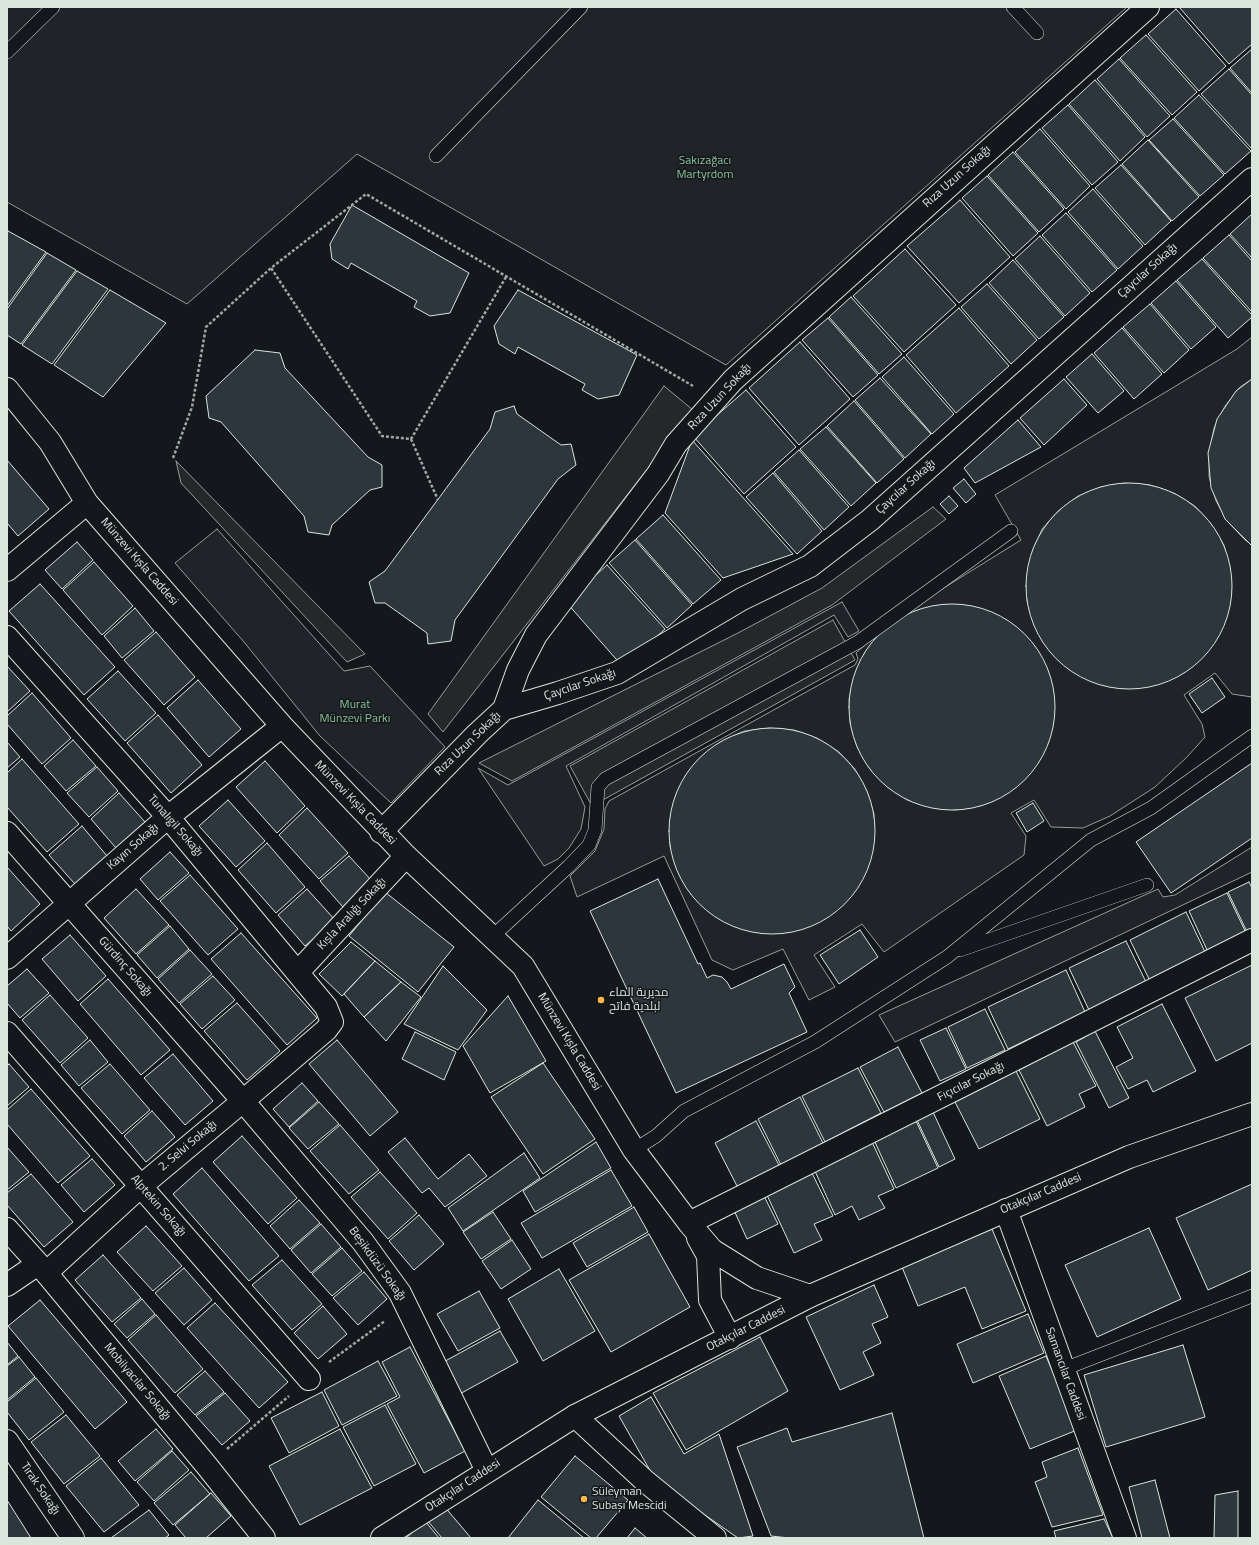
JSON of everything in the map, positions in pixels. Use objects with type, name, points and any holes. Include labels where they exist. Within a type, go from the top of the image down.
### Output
[{"type":"street","name":"Rıza Uzun Sokağı","points":[[381,832],[476,734],[504,709],[518,670],[536,635],[658,474],[676,444],[733,380],[1148,7]]},
{"type":"street","name":"Çaycılar Sokağı","points":[[504,709],[558,693],[616,673],[742,599],[810,566],[870,520],[1252,178]]},
{"type":"street","name":"Münzevi Kışla Caddesi","points":[[7,390],[50,442],[87,503],[282,726],[381,832],[523,966],[634,1150],[689,1223]]},
{"type":"street","points":[[7,570],[87,503]]},
{"type":"street","name":"Tunalıgil Sokağı","points":[[7,637],[168,817],[298,972],[326,1007],[332,1022]]},
{"type":"street","name":"Kayın Sokağı","points":[[7,958],[168,817],[282,726]]},
{"type":"street","name":"Gürdinç Sokağı","points":[[7,833],[243,1101]]},
{"type":"street","name":"Kışla Aralığı Sokağı","points":[[298,972],[406,856]]},
{"type":"street","name":"Fıçıcılar Sokağı","points":[[689,1223],[1252,940]]},
{"type":"street","name":"2. Selvi Sokağı","points":[[42,1268],[243,1101],[326,1030],[332,1022]]},
{"type":"street","name":"Alptekin Sokağı","points":[[7,1033],[309,1379]]},
{"type":"street","name":"Otakçılar Caddesi","points":[[1129,1157],[1217,1111],[1252,1099]]},
{"type":"street","name":"Beşikdüzü Sokağı","points":[[243,1101],[363,1242],[400,1293],[487,1471]]},
{"type":"street","name":"Otakçılar Caddesi","points":[[382,1538],[575,1416],[810,1296],[1129,1157],[1252,1114]]},
{"type":"street","name":"Samancılar Caddesi","points":[[1006,1210],[1125,1538]]},
{"type":"street","points":[[689,1223],[712,1250],[757,1278],[810,1296]]},
{"type":"street","points":[[689,1223],[708,1256],[710,1300],[730,1338]]},
{"type":"street","name":"Mobilyacılar Sokağı","points":[[7,1229],[42,1268],[207,1466],[264,1538]]},
{"type":"street","points":[[7,1285],[42,1268]]},
{"type":"street","points":[[575,1416],[645,1481],[715,1538]]},
{"type":"street","name":"Tırak Sokağı","points":[[7,1441],[73,1538]]},
{"type":"lane","points":[[7,52],[53,7]]},
{"type":"lane","points":[[436,156],[581,7]]},
{"type":"lane","points":[[1012,7],[1037,33]]},
{"type":"lane","points":[[492,937],[569,866],[589,845],[595,830],[598,787],[604,779],[858,642],[1011,531]]},
{"type":"lane","points":[[634,1150],[656,1136],[684,1111],[815,1042],[951,954],[1091,840],[1151,808],[1252,736]]},
{"type":"lane","points":[[951,954],[1147,885]]},
{"type":"lane","points":[[1064,1369],[1252,1296]]},
{"type":"path","points":[[173,458],[192,406],[206,326],[272,268],[366,194],[716,400]]},
{"type":"path","points":[[272,268],[382,436],[411,440]]},
{"type":"path","points":[[411,440],[506,277]]},
{"type":"path","points":[[411,440],[438,500]]},
{"type":"green space","name":"Sakızağacı Martyrdom","points":[[7,7],[1127,7],[726,365],[357,154],[187,304],[7,202]]},
{"type":"green space","points":[[1252,337],[1252,379],[1240,387],[1225,406],[1214,428],[1209,453],[1209,477],[1216,501],[1228,522],[1245,540],[1252,545],[1252,697],[1232,694],[1215,673],[1184,695],[1202,724],[1205,737],[1187,757],[1155,787],[1110,816],[1083,828],[1051,827],[1034,800],[1011,813],[1026,836],[1024,855],[884,952],[862,924],[814,955],[835,987],[809,1000],[783,949],[733,970],[712,960],[664,856],[577,897],[570,876],[595,851],[604,829],[605,809],[609,801],[855,665],[858,659],[856,653],[892,620],[1021,540],[995,495],[1237,349]],"holes":[[[1125,483],[1150,485],[1174,493],[1195,506],[1211,524],[1224,545],[1230,569],[1231,594],[1226,618],[1215,640],[1199,659],[1179,674],[1157,683],[1132,687],[1108,685],[1084,677],[1063,664],[1046,646],[1034,624],[1027,601],[1027,576],[1032,552],[1042,529],[1058,511],[1078,496],[1101,487]],[[948,605],[973,607],[997,615],[1017,629],[1034,646],[1047,668],[1053,692],[1054,716],[1049,741],[1038,763],[1022,782],[1002,796],[980,806],[955,810],[931,807],[907,800],[886,786],[869,768],[857,747],[850,723],[849,699],[855,674],[865,652],[881,633],[901,619],[924,609]],[[769,728],[794,730],[817,738],[838,751],[855,769],[867,791],[874,814],[874,839],[869,863],[858,885],[843,904],[823,919],[800,928],[775,932],[751,930],[728,922],[706,909],[690,891],[677,870],[670,846],[670,821],[675,797],[686,775],[702,756],[722,741],[744,731]]]},
{"type":"green space","name":"Murat Münzevi Parkı","points":[[217,529],[344,671],[370,666],[445,747],[391,803],[320,736],[244,642],[175,563]]},
{"type":"green space","points":[[842,602],[859,631],[848,637],[834,615],[566,766],[585,807],[581,829],[569,848],[558,859],[544,866],[478,768],[508,785]]},
{"type":"green space","points":[[1252,847],[1252,872],[895,1042],[879,1015],[1158,889],[1163,897],[1175,895]]},
{"type":"shaded area","points":[[664,386],[693,410],[443,732],[428,714]]},
{"type":"shaded area","points":[[176,461],[365,654],[347,662],[181,483]]},
{"type":"shaded area","points":[[933,507],[946,519],[832,605],[512,781],[479,763],[738,633],[822,588]]},
{"type":"shaded area","points":[[833,620],[855,660],[592,806],[570,766]]},
{"type":"building","points":[[1179,7],[1252,7],[1252,44],[1229,64]]},
{"type":"building","points":[[1176,9],[1226,66],[1199,91],[1148,34]]},
{"type":"building","points":[[1146,35],[1197,92],[1172,115],[1120,58]]},
{"type":"building","points":[[1252,49],[1252,93],[1230,68]]},
{"type":"building","points":[[1119,59],[1170,116],[1147,137],[1097,79]]},
{"type":"building","points":[[1229,69],[1252,95],[1252,149],[1201,94]]},
{"type":"building","points":[[1095,80],[1145,137],[1120,161],[1069,104]]},
{"type":"building","points":[[1199,95],[1251,151],[1225,174],[1174,118]]},
{"type":"building","points":[[1068,105],[1118,162],[1092,185],[1042,128]]},
{"type":"building","points":[[1173,119],[1224,175],[1200,196],[1149,140]]},
{"type":"building","points":[[1040,129],[1090,186],[1066,209],[1015,152]]},
{"type":"building","points":[[1148,140],[1199,197],[1172,221],[1122,164]]},
{"type":"building","points":[[1013,152],[1064,209],[1039,232],[988,175]]},
{"type":"building","points":[[1121,165],[1171,221],[1145,245],[1095,188]]},
{"type":"building","points":[[987,176],[1038,233],[1013,256],[962,198]]},
{"type":"building","points":[[1093,189],[1143,246],[1118,269],[1068,212]]},
{"type":"building","points":[[960,200],[1010,257],[959,303],[907,246]]},
{"type":"building","points":[[352,205],[469,273],[450,313],[430,316],[414,307],[417,301],[351,263],[348,269],[332,259],[330,244]]},
{"type":"building","points":[[1066,213],[1117,270],[1092,292],[1042,235]]},
{"type":"building","points":[[1252,214],[1252,258],[1230,234]]},
{"type":"building","points":[[8,231],[46,252],[7,306],[7,233]]},
{"type":"building","points":[[1229,235],[1252,261],[1252,312],[1203,258]]},
{"type":"building","points":[[1040,236],[1090,293],[1065,316],[1015,259]]},
{"type":"building","points":[[905,249],[956,305],[904,352],[853,296]]},
{"type":"building","points":[[47,253],[76,270],[21,344],[7,335],[7,309]]},
{"type":"building","points":[[1202,259],[1252,315],[1252,317],[1228,338],[1177,280]]},
{"type":"building","points":[[1013,260],[1064,317],[1039,339],[989,283]]},
{"type":"building","points":[[77,271],[108,289],[52,364],[22,345]]},
{"type":"building","points":[[1176,281],[1216,327],[1191,349],[1151,303]]},
{"type":"building","points":[[987,284],[1037,340],[1011,364],[961,307]]},
{"type":"building","points":[[110,290],[166,323],[103,397],[54,365]]},
{"type":"building","points":[[518,290],[637,355],[619,395],[598,399],[582,390],[585,384],[518,347],[515,354],[499,344],[494,326]]},
{"type":"building","points":[[851,297],[902,354],[879,374],[829,317]]},
{"type":"building","points":[[1150,304],[1189,350],[1164,373],[1123,327]]},
{"type":"building","points":[[959,308],[1009,366],[956,413],[906,355]]},
{"type":"building","points":[[828,318],[878,375],[853,397],[802,340]]},
{"type":"building","points":[[1122,328],[1162,374],[1134,399],[1094,353]]},
{"type":"building","points":[[800,342],[850,399],[799,445],[749,388]]},
{"type":"building","points":[[255,350],[280,353],[285,368],[368,457],[382,465],[382,487],[370,490],[332,525],[329,535],[308,532],[304,516],[221,422],[209,418],[206,396]]},
{"type":"building","points":[[1092,354],[1124,391],[1098,413],[1066,377]]},
{"type":"building","points":[[904,357],[954,414],[932,434],[882,377]]},
{"type":"building","points":[[880,378],[931,434],[905,458],[855,400]]},
{"type":"building","points":[[1064,379],[1087,405],[1044,445],[1020,418]]},
{"type":"building","points":[[1252,379],[1252,546],[1225,519],[1211,488],[1208,453],[1217,419],[1236,391]]},
{"type":"building","points":[[746,390],[796,447],[744,494],[693,436]]},
{"type":"building","points":[[854,401],[904,459],[877,483],[827,426]]},
{"type":"building","points":[[514,406],[517,414],[561,445],[571,444],[576,465],[558,479],[455,620],[451,641],[428,644],[427,633],[385,603],[375,603],[369,582],[385,571],[490,429],[495,412]]},
{"type":"building","points":[[1018,420],[1041,447],[975,483],[964,468]]},
{"type":"building","points":[[826,427],[876,483],[851,506],[800,449]]},
{"type":"building","points":[[692,440],[793,554],[723,578],[665,513]]},
{"type":"building","points":[[799,450],[849,507],[824,530],[774,472]]},
{"type":"building","points":[[7,460],[49,509],[18,536],[7,523]]},
{"type":"building","points":[[773,473],[822,531],[797,554],[746,497]]},
{"type":"building","points":[[964,479],[976,494],[966,503],[953,488]]},
{"type":"building","points":[[1119,483],[1139,483],[1159,487],[1178,495],[1202,513],[1220,537],[1228,556],[1232,576],[1232,596],[1228,616],[1220,635],[1202,659],[1178,677],[1159,685],[1139,689],[1119,689],[1099,685],[1080,677],[1064,666],[1049,651],[1038,635],[1030,616],[1026,596],[1026,576],[1030,556],[1038,537],[1049,521],[1064,506],[1080,495],[1099,487]]},
{"type":"building","points":[[949,496],[958,506],[949,514],[940,504]]},
{"type":"building","points":[[663,515],[721,580],[693,604],[636,539]]},
{"type":"building","points":[[635,540],[692,605],[667,628],[609,563]]},
{"type":"building","points":[[77,542],[93,560],[62,589],[45,570]]},
{"type":"building","points":[[94,562],[133,606],[102,635],[63,590]]},
{"type":"building","points":[[607,565],[665,629],[623,667],[566,602]]},
{"type":"building","points":[[40,584],[115,667],[84,695],[9,611]]},
{"type":"building","points":[[952,604],[982,608],[1001,616],[1025,634],[1043,658],[1051,677],[1055,707],[1051,737],[1043,756],[1025,780],[1001,798],[982,806],[952,810],[922,806],[903,798],[879,780],[861,756],[853,737],[849,707],[853,677],[861,658],[879,634],[903,616],[922,608]]},
{"type":"building","points":[[135,608],[154,631],[122,658],[104,636]]},
{"type":"building","points":[[156,632],[195,677],[164,705],[124,660]]},
{"type":"building","points":[[7,666],[30,691],[7,712]]},
{"type":"building","points":[[118,671],[156,713],[125,741],[87,699]]},
{"type":"building","points":[[1212,678],[1225,697],[1202,713],[1189,694]]},
{"type":"building","points":[[198,680],[241,729],[209,757],[167,708]]},
{"type":"building","points":[[32,693],[71,738],[42,764],[7,724],[7,716]]},
{"type":"building","points":[[158,715],[202,765],[171,793],[127,743]]},
{"type":"building","points":[[762,728],[782,728],[802,732],[821,740],[845,758],[863,782],[871,801],[875,821],[875,841],[871,861],[863,880],[845,904],[821,922],[802,930],[782,934],[762,934],[742,930],[723,922],[707,911],[692,896],[681,880],[673,861],[669,841],[669,821],[673,801],[681,782],[692,766],[707,751],[723,740],[742,732]]},
{"type":"building","points":[[73,740],[96,766],[66,791],[44,766]]},
{"type":"building","points":[[7,742],[20,757],[7,768]]},
{"type":"building","points":[[22,759],[79,824],[47,852],[7,807],[7,773]]},
{"type":"building","points":[[265,761],[305,806],[277,833],[236,787]]},
{"type":"building","points":[[1252,763],[1252,838],[1171,893],[1136,842]]},
{"type":"building","points":[[97,767],[118,791],[89,817],[67,793]]},
{"type":"building","points":[[119,793],[145,822],[116,848],[91,819]]},
{"type":"building","points":[[228,800],[265,841],[236,867],[199,826]]},
{"type":"building","points":[[1033,803],[1044,821],[1027,832],[1016,813]]},
{"type":"building","points":[[307,808],[348,853],[319,879],[279,835]]},
{"type":"building","points":[[82,826],[107,856],[75,884],[49,855]]},
{"type":"building","points":[[267,843],[305,887],[276,913],[238,870]]},
{"type":"building","points":[[170,852],[189,873],[158,900],[140,879]]},
{"type":"building","points":[[349,856],[372,881],[343,907],[320,881]]},
{"type":"building","points":[[7,867],[40,904],[11,931],[7,926]]},
{"type":"building","points":[[190,875],[238,929],[208,955],[160,901]]},
{"type":"building","points":[[658,879],[698,964],[700,963],[707,978],[713,975],[722,977],[731,989],[784,964],[795,987],[789,993],[807,1032],[676,1093],[590,911]]},
{"type":"building","points":[[1249,882],[1252,888],[1252,932],[1248,934],[1228,892]]},
{"type":"building","points":[[136,889],[169,925],[136,954],[104,918]]},
{"type":"building","points":[[307,889],[335,920],[305,946],[278,915]]},
{"type":"building","points":[[385,892],[454,947],[418,992],[349,936]]},
{"type":"building","points":[[1227,893],[1247,935],[1208,952],[1189,911]]},
{"type":"building","points":[[1186,912],[1206,954],[1150,981],[1130,940]]},
{"type":"building","points":[[170,926],[189,949],[157,978],[137,955]]},
{"type":"building","points":[[860,930],[878,957],[839,984],[820,955]]},
{"type":"building","points":[[241,933],[317,1018],[287,1045],[211,959]]},
{"type":"building","points":[[70,935],[106,976],[78,1001],[42,959]]},
{"type":"building","points":[[1126,941],[1146,982],[1089,1010],[1069,968]]},
{"type":"building","points":[[351,942],[375,961],[342,996],[319,974]]},
{"type":"building","points":[[190,950],[212,974],[179,1003],[158,979]]},
{"type":"building","points":[[375,961],[401,982],[364,1017],[344,994]]},
{"type":"building","points":[[1252,965],[1252,1043],[1216,1061],[1185,998]]},
{"type":"building","points":[[443,966],[487,1010],[458,1050],[404,1024]]},
{"type":"building","points":[[27,969],[49,993],[20,1018],[7,1003],[7,986]]},
{"type":"building","points":[[1066,970],[1085,1012],[1008,1049],[988,1007]]},
{"type":"building","points":[[213,976],[235,1000],[202,1029],[180,1004]]},
{"type":"building","points":[[108,979],[170,1050],[141,1075],[80,1004]]},
{"type":"building","points":[[401,982],[421,997],[386,1041],[364,1017]]},
{"type":"building","points":[[50,995],[88,1038],[60,1063],[22,1020]]},
{"type":"building","points":[[508,996],[546,1061],[490,1093],[463,1046]]},
{"type":"building","points":[[237,1003],[280,1051],[247,1080],[204,1031]]},
{"type":"building","points":[[1162,1004],[1196,1071],[1153,1092],[1147,1080],[1128,1089],[1116,1067],[1133,1058],[1117,1027]]},
{"type":"building","points":[[985,1009],[1005,1050],[967,1068],[948,1027]]},
{"type":"building","points":[[946,1028],[966,1069],[940,1081],[920,1040]]},
{"type":"building","points":[[1095,1031],[1129,1098],[1109,1108],[1076,1042]]},
{"type":"building","points":[[415,1032],[456,1052],[444,1080],[402,1059]]},
{"type":"building","points":[[90,1040],[108,1062],[79,1086],[61,1065]]},
{"type":"building","points":[[337,1040],[398,1112],[370,1136],[309,1064]]},
{"type":"building","points":[[1073,1042],[1096,1086],[1079,1094],[1085,1107],[1047,1126],[1019,1070]]},
{"type":"building","points":[[898,1047],[922,1093],[884,1112],[860,1067]]},
{"type":"building","points":[[173,1054],[213,1101],[185,1125],[144,1078]]},
{"type":"building","points":[[543,1063],[595,1139],[543,1174],[491,1097]]},
{"type":"building","points":[[9,1064],[29,1087],[7,1106],[7,1066]]},
{"type":"building","points":[[110,1064],[150,1110],[122,1134],[81,1088]]},
{"type":"building","points":[[858,1068],[881,1113],[825,1142],[802,1096]]},
{"type":"building","points":[[1016,1071],[1040,1119],[979,1149],[955,1102]]},
{"type":"building","points":[[302,1083],[318,1101],[289,1127],[273,1109]]},
{"type":"building","points":[[31,1089],[90,1156],[58,1183],[7,1124],[7,1110]]},
{"type":"building","points":[[800,1097],[823,1143],[781,1165],[758,1119]]},
{"type":"building","points":[[319,1102],[339,1124],[308,1149],[289,1128]]},
{"type":"building","points":[[152,1111],[175,1137],[146,1162],[124,1136]]},
{"type":"building","points":[[933,1112],[955,1159],[939,1167],[917,1120]]},
{"type":"building","points":[[756,1121],[780,1167],[738,1188],[715,1143]]},
{"type":"building","points":[[916,1121],[938,1168],[896,1188],[874,1140]]},
{"type":"building","points":[[340,1125],[379,1170],[349,1194],[310,1151]]},
{"type":"building","points":[[242,1136],[297,1198],[268,1224],[213,1162]]},
{"type":"building","points":[[405,1138],[438,1179],[469,1154],[487,1176],[445,1207],[429,1188],[422,1193],[388,1152]]},
{"type":"building","points":[[596,1142],[611,1168],[535,1212],[523,1191]]},
{"type":"building","points":[[872,1142],[894,1189],[878,1196],[885,1208],[859,1220],[852,1206],[835,1215],[814,1169]]},
{"type":"building","points":[[7,1147],[29,1172],[7,1190]]},
{"type":"building","points":[[524,1153],[540,1178],[463,1231],[448,1208]]},
{"type":"building","points":[[92,1159],[115,1185],[84,1212],[61,1185]]},
{"type":"building","points":[[202,1168],[279,1256],[249,1281],[173,1194]]},
{"type":"building","points":[[611,1170],[632,1206],[542,1258],[521,1223]]},
{"type":"building","points":[[811,1171],[833,1216],[814,1224],[822,1240],[794,1253],[766,1193]]},
{"type":"building","points":[[380,1172],[417,1213],[388,1239],[351,1197]]},
{"type":"building","points":[[31,1174],[73,1222],[44,1247],[7,1205],[7,1193]]},
{"type":"building","points":[[1252,1184],[1252,1270],[1208,1290],[1176,1218]]},
{"type":"building","points":[[763,1194],[778,1224],[747,1239],[733,1208]]},
{"type":"building","points":[[299,1200],[320,1223],[290,1249],[270,1226]]},
{"type":"building","points":[[634,1207],[648,1232],[587,1267],[573,1243]]},
{"type":"building","points":[[493,1212],[511,1239],[481,1259],[463,1232]]},
{"type":"building","points":[[419,1215],[444,1244],[414,1270],[389,1241]]},
{"type":"building","points":[[321,1224],[341,1247],[311,1273],[291,1250]]},
{"type":"building","points":[[146,1226],[182,1266],[153,1291],[117,1252]]},
{"type":"building","points":[[1149,1228],[1181,1299],[1097,1337],[1065,1265]]},
{"type":"building","points":[[992,1229],[1026,1311],[982,1329],[965,1287],[918,1306],[902,1267]]},
{"type":"building","points":[[649,1234],[690,1307],[611,1352],[569,1280]]},
{"type":"building","points":[[512,1240],[531,1269],[501,1289],[482,1261]]},
{"type":"building","points":[[342,1248],[362,1271],[332,1296],[312,1274]]},
{"type":"building","points":[[103,1255],[141,1298],[112,1322],[75,1280]]},
{"type":"building","points":[[282,1260],[322,1304],[292,1330],[252,1285]]},
{"type":"building","points":[[184,1268],[212,1300],[184,1325],[155,1293]]},
{"type":"building","points":[[559,1269],[595,1331],[543,1361],[508,1299]]},
{"type":"building","points":[[364,1272],[387,1299],[358,1325],[333,1298]]},
{"type":"building","points":[[874,1285],[888,1317],[872,1324],[881,1343],[863,1352],[874,1375],[840,1390],[806,1317]]},
{"type":"building","points":[[479,1291],[500,1328],[458,1351],[437,1314]]},
{"type":"building","points":[[142,1299],[155,1314],[127,1338],[114,1324]]},
{"type":"building","points":[[40,1300],[127,1402],[95,1429],[8,1326]]},
{"type":"building","points":[[215,1303],[288,1382],[259,1408],[187,1328]]},
{"type":"building","points":[[323,1306],[347,1334],[318,1359],[294,1333]]},
{"type":"building","points":[[1028,1314],[1044,1353],[973,1383],[957,1344]]},
{"type":"building","points":[[156,1315],[203,1369],[175,1393],[128,1340]]},
{"type":"building","points":[[500,1331],[518,1362],[456,1396],[438,1365]]},
{"type":"building","points":[[760,1337],[788,1391],[686,1450],[653,1393]]},
{"type":"building","points":[[7,1342],[18,1356],[7,1365]]},
{"type":"building","points":[[1183,1345],[1205,1417],[1106,1447],[1084,1375]]},
{"type":"building","points":[[410,1347],[465,1451],[424,1473],[387,1404],[400,1397],[382,1362]]},
{"type":"building","points":[[1046,1356],[1077,1430],[1030,1449],[999,1376]]},
{"type":"building","points":[[19,1357],[35,1377],[7,1400],[7,1366]]},
{"type":"building","points":[[378,1361],[397,1396],[342,1425],[324,1390]]},
{"type":"building","points":[[205,1371],[224,1392],[195,1415],[177,1395]]},
{"type":"building","points":[[36,1378],[64,1412],[29,1440],[7,1412],[7,1402]]},
{"type":"building","points":[[322,1392],[339,1426],[289,1453],[271,1418]]},
{"type":"building","points":[[225,1393],[250,1421],[222,1445],[196,1416]]},
{"type":"building","points":[[651,1397],[684,1454],[719,1434],[753,1536],[738,1538],[656,1481],[619,1416]]},
{"type":"building","points":[[385,1405],[416,1464],[374,1486],[343,1427]]},
{"type":"building","points":[[892,1413],[924,1538],[789,1538],[771,1536],[737,1447],[787,1428],[792,1442]]},
{"type":"building","points":[[66,1415],[100,1456],[64,1484],[31,1442]]},
{"type":"building","points":[[156,1429],[173,1449],[135,1481],[118,1461]]},
{"type":"building","points":[[340,1429],[372,1488],[300,1525],[269,1466]]},
{"type":"building","points":[[1078,1448],[1103,1515],[1052,1527],[1035,1482],[1047,1477],[1042,1462]]},
{"type":"building","points":[[172,1451],[189,1470],[154,1501],[137,1482]]},
{"type":"building","name":"Süleyman Subaşı Mescidi","points":[[575,1456],[628,1500],[596,1538],[591,1538],[541,1497]]},
{"type":"building","points":[[101,1458],[139,1505],[104,1532],[66,1486]]},
{"type":"building","points":[[191,1472],[210,1494],[173,1525],[154,1503]]},
{"type":"building","points":[[1155,1480],[1170,1538],[1142,1538],[1129,1487]]},
{"type":"building","points":[[1238,1491],[1238,1538],[1214,1538],[1215,1495]]},
{"type":"building","points":[[211,1493],[231,1516],[206,1538],[186,1538],[175,1525]]},
{"type":"building","points":[[7,1500],[31,1538],[7,1538]]},
{"type":"building","points":[[538,1500],[584,1538],[508,1538]]},
{"type":"building","points":[[444,1506],[471,1538],[442,1538],[427,1520]]},
{"type":"building","points":[[149,1510],[169,1535],[165,1538],[111,1538]]},
{"type":"building","points":[[1104,1519],[1113,1538],[1056,1538],[1054,1531]]},
{"type":"building","points":[[425,1521],[439,1538],[406,1538]]},
{"type":"building","points":[[635,1528],[647,1538],[627,1538]]},
{"type":"place","name":"مديرية الماء لبلدية فاتح","points":[[601,1000]]},
{"type":"place","name":"Süleyman Subaşı Mescidi","points":[[584,1499]]}]
